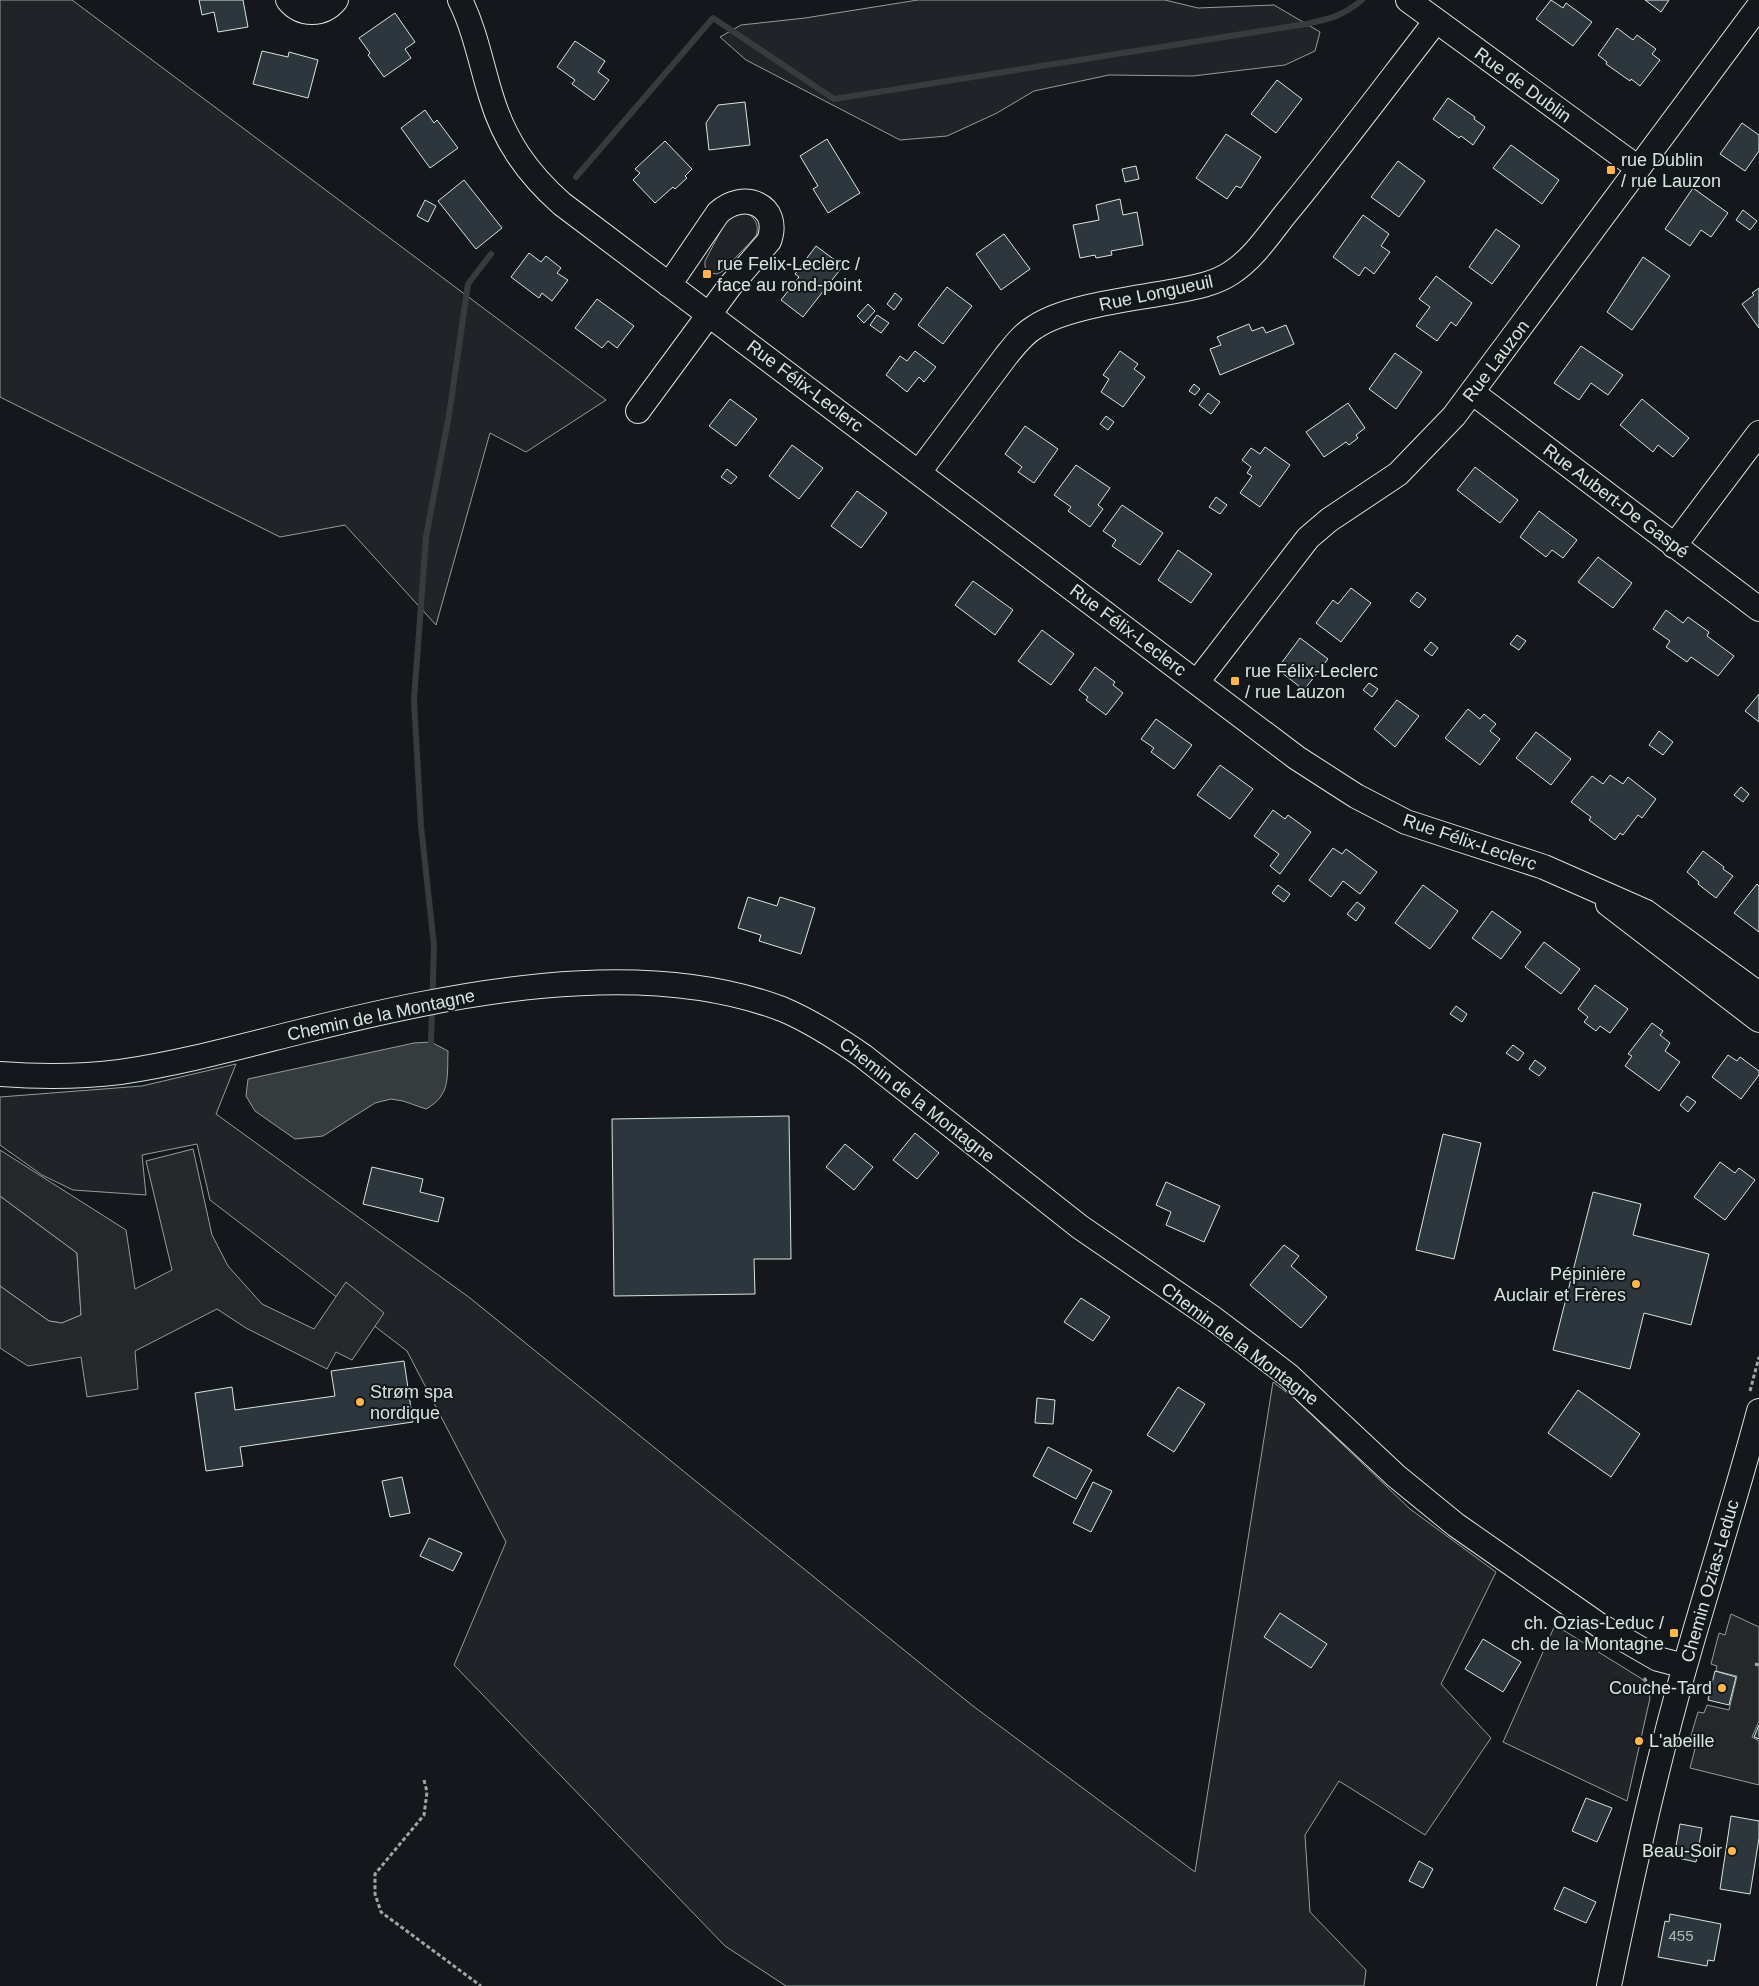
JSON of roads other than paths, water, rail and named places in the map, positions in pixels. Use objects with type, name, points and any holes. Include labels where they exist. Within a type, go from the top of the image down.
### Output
[{"type":"street","points":[[288,0],[300,10],[312,12],[328,8],[336,0]]},
{"type":"street","name":"Rue Félix-Leclerc","points":[[460,0],[470,22],[501,126],[526,167],[562,204],[1297,758],[1331,781],[1388,813],[1419,826],[1544,867],[1646,912],[1759,994]]},
{"type":"street","name":"Rue de Dublin","points":[[1408,0],[1638,168]]},
{"type":"street","name":"Rue Lauzon","points":[[1197,682],[1308,538],[1329,520],[1390,481],[1407,467],[1454,416],[1473,393],[1759,6]]},
{"type":"street","name":"Rue Longueuil","points":[[920,472],[1006,356],[1019,340],[1036,326],[1055,317],[1083,309],[1204,286],[1223,278],[1239,267],[1253,253],[1324,166],[1436,21]]},
{"type":"street","points":[[638,411],[730,286],[769,241],[772,233],[770,218],[767,213],[756,203],[746,200],[738,201],[724,208],[718,213],[669,285]]},
{"type":"street","name":"Rue Aubert-De Gaspé","points":[[1473,393],[1674,546],[1759,608]]},
{"type":"street","points":[[1674,546],[1759,433]]},
{"type":"street","name":"Rue Félix-Leclerc","points":[[1581,883],[1759,1020]]},
{"type":"street","name":"Chemin de la Montagne","points":[[0,1074],[62,1076],[121,1072],[208,1054],[410,1005],[553,986],[607,983],[669,985],[702,988],[755,1000],[812,1023],[863,1056],[1080,1227],[1214,1319],[1288,1375],[1396,1476],[1456,1525],[1558,1598],[1607,1630],[1658,1659],[1685,1666]]},
{"type":"street","name":"Chemin Ozias-Leduc","points":[[1609,1986],[1631,1881],[1685,1666],[1759,1415]]},
{"type":"waterway","points":[[576,177],[713,18],[834,99],[1306,24],[1336,16],[1362,0]]},
{"type":"waterway","points":[[431,1042],[434,946],[421,826],[414,700],[426,537],[449,415],[468,284],[491,254]]},
{"type":"place","name":"rue Dublin / rue Lauzon","points":[[1611,170]]},
{"type":"place","name":"rue Felix-Leclerc / face au rond-point","points":[[707,274]]},
{"type":"place","name":"rue Félix-Leclerc / rue Lauzon","points":[[1235,681]]},
{"type":"place","name":"Pépinière Auclair et Frères","points":[[1636,1284]]},
{"type":"place","name":"Strøm spa nordique","points":[[360,1402]]},
{"type":"place","name":"ch. Ozias-Leduc / ch. de la Montagne","points":[[1674,1633]]},
{"type":"place","name":"Couche-Tard","points":[[1722,1688]]},
{"type":"place","name":"L'abeille","points":[[1639,1741]]},
{"type":"place","name":"Beau-Soir","points":[[1732,1851]]}]
